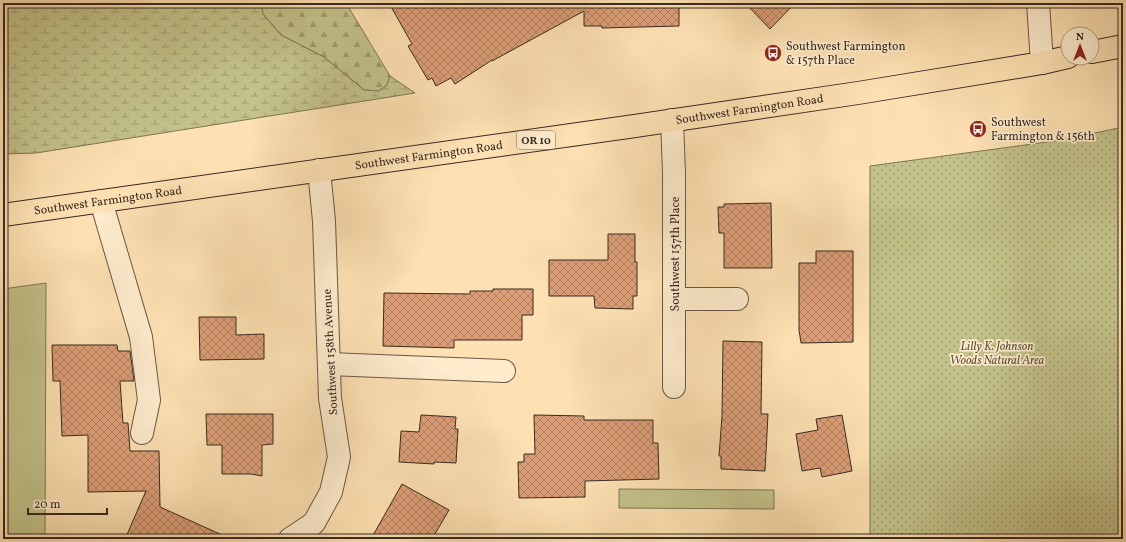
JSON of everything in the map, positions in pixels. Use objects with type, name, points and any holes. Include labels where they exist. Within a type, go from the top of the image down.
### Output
[{"type":"main road","points":[[1100,50],[1123,46]]},
{"type":"main road","name":"Southwest Farmington Road","points":[[3,215],[858,93],[1060,60]]},
{"type":"street","points":[[1038,3],[1042,63]]},
{"type":"street","name":"Southwest 157th Place","points":[[672,120],[675,299],[674,387]]},
{"type":"street","name":"Southwest 158th Avenue","points":[[290,539],[314,523],[331,492],[339,457],[330,398],[324,222],[319,170]]},
{"type":"street","points":[[101,201],[141,337],[149,400],[142,433]]},
{"type":"street","points":[[675,299],[737,299]]},
{"type":"street","points":[[329,364],[504,371]]},
{"type":"green space","points":[[3,3],[261,3],[263,14],[281,35],[324,57],[364,90],[379,91],[387,85],[390,76],[415,93],[36,153],[3,154]]},
{"type":"green space","points":[[261,3],[346,3],[390,76],[387,85],[379,91],[364,90],[324,57],[281,35],[263,14]]},
{"type":"green space","name":"Lilly K. Johnson Woods Natural Area","points":[[1123,127],[1123,539],[870,539],[870,166],[1062,140]]},
{"type":"green space","points":[[46,283],[45,539],[3,539],[3,289]]},
{"type":"green space","points":[[619,489],[774,490],[774,509],[619,508]]},
{"type":"building","points":[[389,3],[679,3],[679,26],[602,28],[602,26],[584,26],[584,11],[492,60],[455,84],[451,78],[436,86],[432,78],[428,80],[408,46],[412,44]]},
{"type":"building","points":[[745,3],[795,3],[770,29]]},
{"type":"building","points":[[771,203],[772,268],[724,268],[724,233],[719,233],[718,207],[724,207],[724,204]]},
{"type":"building","points":[[608,234],[635,234],[637,296],[633,296],[633,309],[595,308],[594,296],[549,296],[549,260],[608,260]]},
{"type":"building","points":[[816,251],[853,251],[853,342],[801,343],[799,330],[799,263],[816,263]]},
{"type":"building","points":[[493,289],[533,289],[533,315],[522,315],[522,340],[454,340],[454,348],[383,346],[384,293],[470,294],[470,291],[493,291]]},
{"type":"building","points":[[199,317],[236,317],[236,335],[264,334],[264,359],[200,360]]},
{"type":"building","points":[[723,341],[762,342],[761,414],[768,414],[765,471],[721,469],[721,456],[719,456],[722,416]]},
{"type":"building","points":[[52,345],[117,345],[118,351],[130,351],[134,381],[120,381],[123,423],[128,423],[130,451],[159,451],[160,507],[231,539],[125,539],[146,491],[88,492],[88,435],[62,436],[60,381],[53,381]]},
{"type":"building","points":[[206,414],[273,414],[273,444],[262,445],[262,476],[251,474],[222,474],[222,445],[207,445]]},
{"type":"building","points":[[421,415],[456,417],[455,429],[458,429],[456,463],[434,462],[434,464],[399,462],[401,431],[419,432]]},
{"type":"building","points":[[534,415],[584,416],[584,420],[653,420],[653,443],[658,443],[659,479],[585,481],[585,497],[519,498],[518,462],[524,462],[524,454],[535,454]]},
{"type":"building","points":[[842,415],[852,471],[822,477],[820,468],[802,471],[796,434],[818,430],[816,419]]},
{"type":"building","points":[[402,484],[449,510],[432,539],[371,539]]},
{"type":"place","name":"Southwest Farmington & 157th Place","points":[[773,53]]},
{"type":"place","name":"Southwest Farmington & 156th","points":[[978,129]]}]
